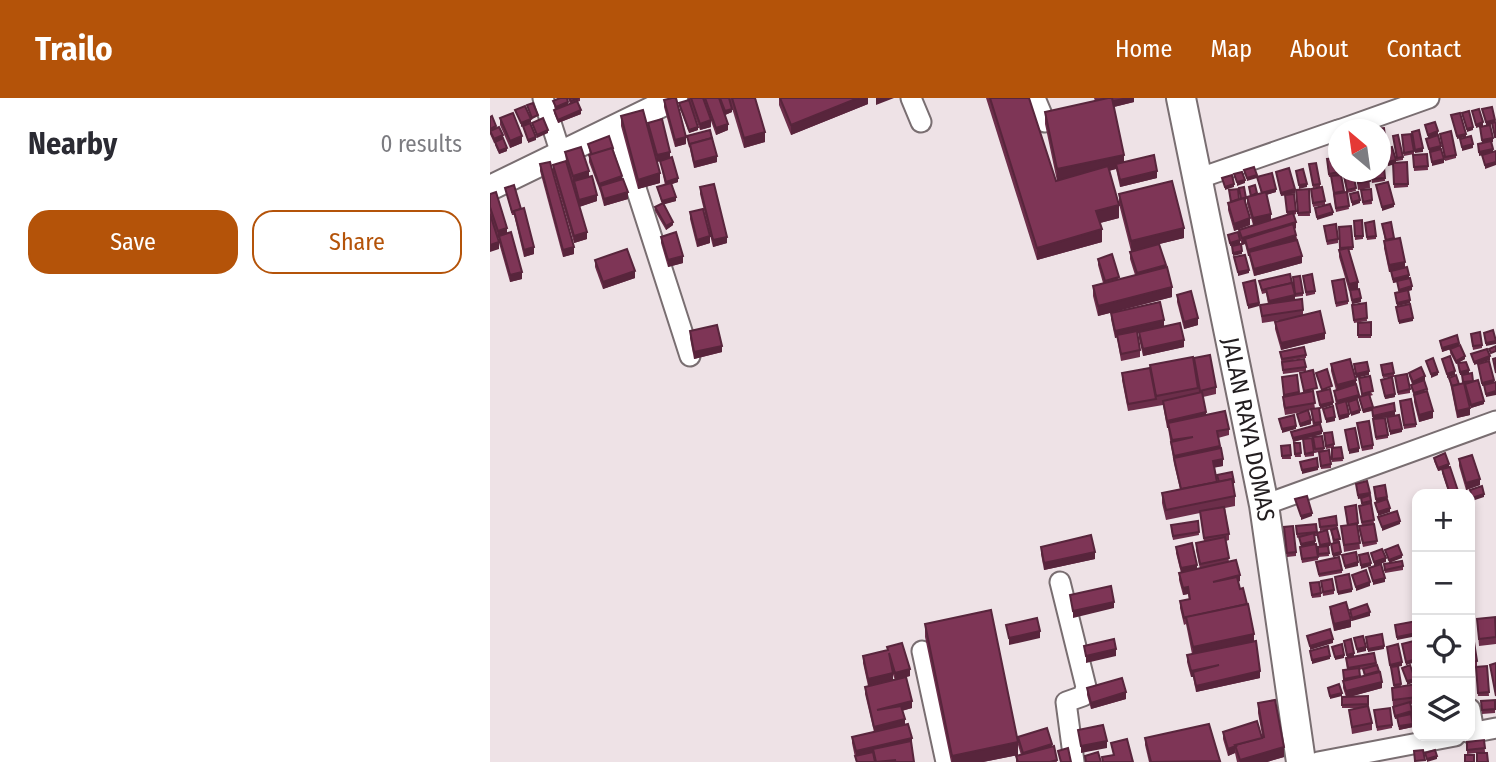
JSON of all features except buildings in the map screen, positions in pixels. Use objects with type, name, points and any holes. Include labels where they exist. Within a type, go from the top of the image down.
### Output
[{"type":"highway","name":"JALAN RAYA DOMAS","points":[[1181,98],[1264,505],[1301,762]]},
{"type":"main road","points":[[490,188],[675,98]]},
{"type":"street","points":[[543,98],[561,154]]},
{"type":"street","points":[[911,98],[921,122]]},
{"type":"street","points":[[1035,98],[1045,122]]},
{"type":"street","points":[[1370,119],[1429,98]]},
{"type":"street","points":[[616,126],[690,356]]},
{"type":"street","points":[[1197,179],[1328,134]]},
{"type":"street","points":[[1264,505],[1496,421]]},
{"type":"street","points":[[1060,582],[1086,687],[1083,696],[1069,699],[1065,707],[1074,762]]},
{"type":"street","points":[[922,651],[946,762]]},
{"type":"street","points":[[1475,732],[1496,727]]},
{"type":"street","points":[[1318,762],[1429,741]]}]
